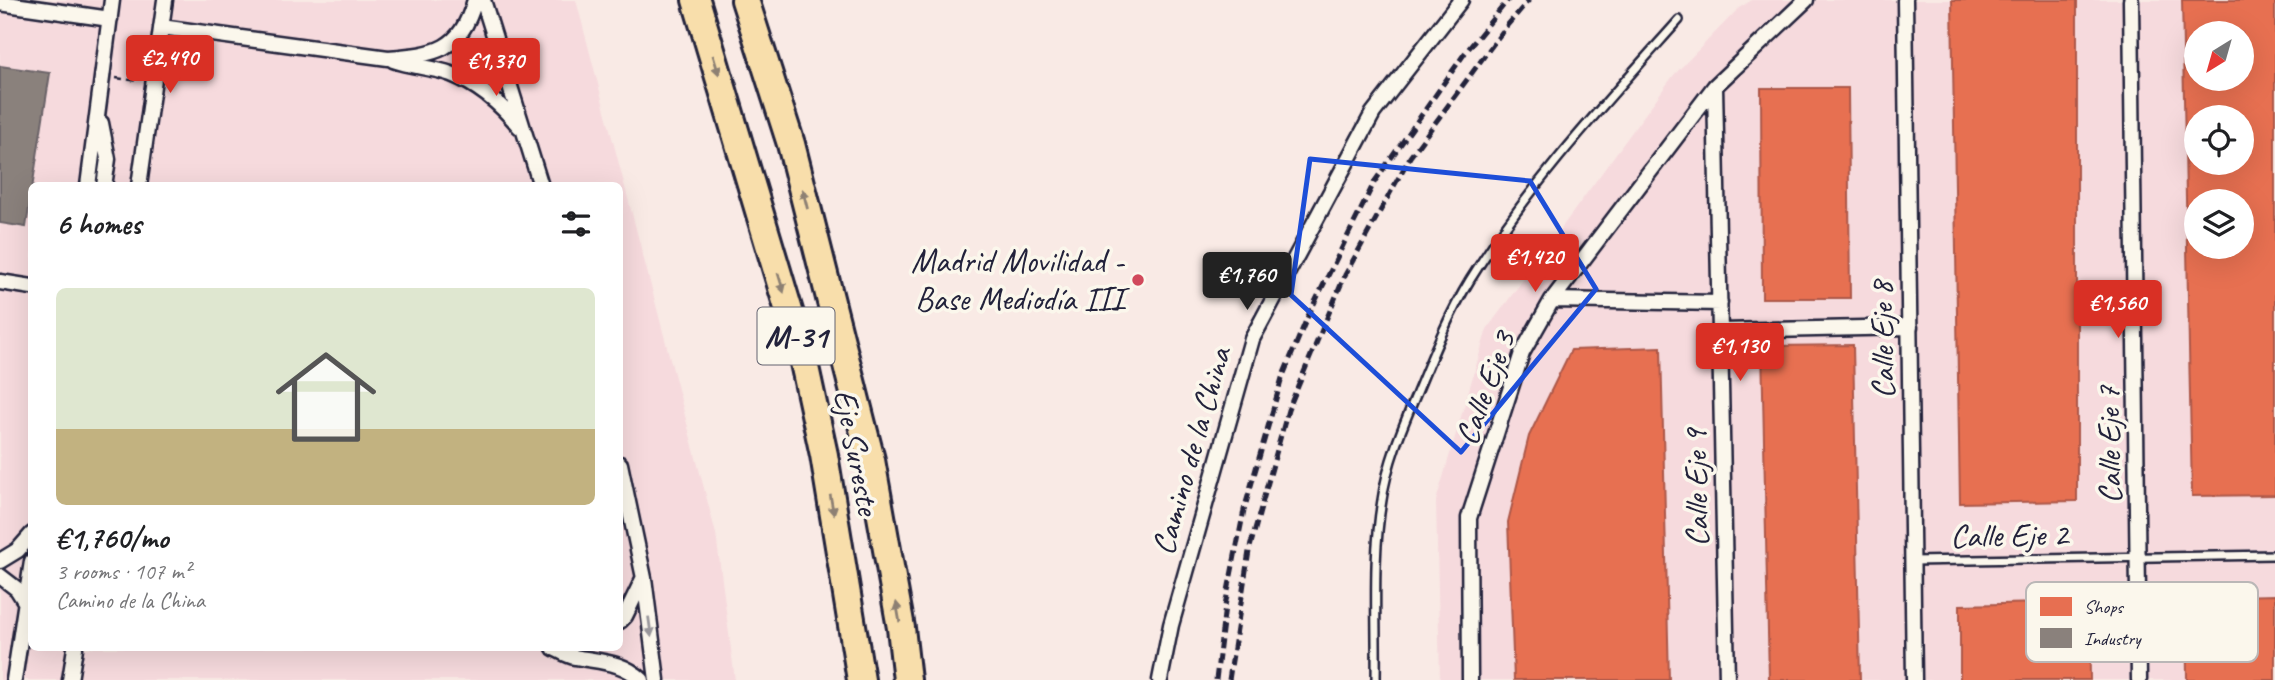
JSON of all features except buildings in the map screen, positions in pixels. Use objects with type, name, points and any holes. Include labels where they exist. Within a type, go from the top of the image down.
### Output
[{"type":"highway","name":"Eje Sureste","points":[[696,0],[803,358],[824,455],[861,680]]},
{"type":"highway","name":"Eje Sureste","points":[[745,0],[791,144],[871,460],[901,628],[907,680]]},
{"type":"street","points":[[89,182],[112,0]]},
{"type":"street","points":[[140,182],[165,0]]},
{"type":"street","points":[[161,27],[388,58],[422,56],[447,45],[466,24],[475,0]]},
{"type":"street","points":[[483,0],[540,182]]},
{"type":"street","name":"Camino de la China","points":[[1160,680],[1171,625],[1252,339],[1373,113],[1461,0]]},
{"type":"street","name":"Calle Eje 3","points":[[1469,680],[1469,518],[1522,353],[1552,300],[1715,86],[1806,0]]},
{"type":"street","name":"Calle Eje 8","points":[[1905,0],[1914,680]]},
{"type":"street","name":"Calle Eje 7","points":[[2131,0],[2139,582]]},
{"type":"street","points":[[0,3],[110,19]]},
{"type":"street","points":[[388,58],[451,74],[474,85],[495,100],[526,135]]},
{"type":"street","name":"Calle Eje 9","points":[[1715,86],[1727,680]]},
{"type":"street","points":[[99,111],[108,159],[105,182]]},
{"type":"street","points":[[0,282],[28,286]]},
{"type":"street","points":[[1552,300],[1720,303]]},
{"type":"street","points":[[1721,331],[1910,327]]},
{"type":"street","points":[[623,478],[644,578],[657,680]]},
{"type":"street","points":[[0,561],[18,550],[28,539]]},
{"type":"street","points":[[0,576],[17,589],[24,600]]},
{"type":"street","points":[[623,616],[644,578]]},
{"type":"street","points":[[14,680],[28,580]]},
{"type":"street","points":[[70,680],[75,651]]},
{"type":"street","points":[[560,651],[572,657],[622,666],[642,680]]},
{"type":"street","name":"Calle Eje 7","points":[[2139,662],[2139,680]]},
{"type":"lane","points":[[1376,680],[1378,552],[1382,499],[1399,436],[1433,353],[1469,282],[1512,218],[1568,145],[1679,20]]},
{"type":"lane","name":"Calle Eje 2","points":[[1912,561],[2275,555]]},
{"type":"path","points":[[115,78],[141,82]]},
{"type":"highlighted area","points":[[1310,159],[1530,181],[1596,289],[1461,452],[1291,295]]},
{"type":"shaded area","points":[[0,0],[576,0],[716,534],[735,680],[0,680]]},
{"type":"shaded area","points":[[1752,0],[2275,0],[2275,680],[1440,680],[1436,501],[1487,329],[1673,76],[1739,8]]},
{"type":"railway","points":[[1216,680],[1225,606],[1244,510],[1282,378],[1307,318],[1375,181],[1465,53],[1508,0]]},
{"type":"railway","points":[[1229,680],[1249,551],[1288,410],[1345,275],[1410,157],[1505,28],[1529,0]]},
{"type":"place","name":"Madrid Movilidad - Base Mediodía III","points":[[1138,280]]}]
